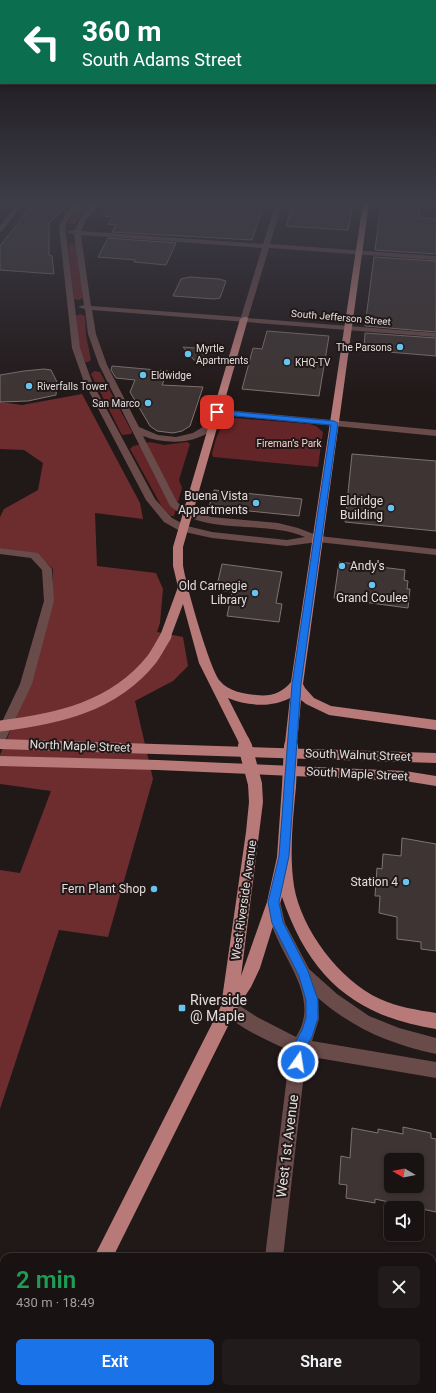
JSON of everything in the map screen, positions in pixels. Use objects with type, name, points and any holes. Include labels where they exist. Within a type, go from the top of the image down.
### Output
[{"type":"main road","name":"West 1st Avenue","points":[[229,1007],[246,982],[263,940],[274,902],[284,856],[291,742],[297,684],[357,268]]},
{"type":"main road","name":"West Riverside Avenue","points":[[104,1253],[229,1007],[253,832],[256,802],[255,784],[250,758],[244,741],[205,663],[178,566],[178,547],[244,319]]},
{"type":"main road","points":[[0,726],[29,723],[57,717],[92,706],[120,691],[131,683],[160,650],[183,587]]},
{"type":"main road","points":[[216,684],[232,694],[251,699],[263,700],[286,695],[297,684],[300,691],[310,701],[329,710],[436,725]]},
{"type":"main road","name":"North Maple Street","points":[[0,744],[160,748]]},
{"type":"main road","name":"South Walnut Street","points":[[160,748],[436,758]]},
{"type":"main road","name":"North Maple Street","points":[[0,761],[158,765]]},
{"type":"main road","name":"South Maple Street","points":[[158,765],[405,776],[436,780]]},
{"type":"main road","points":[[284,856],[289,896],[297,918],[312,947],[331,972],[373,1004],[400,1014],[436,1021]]},
{"type":"street","points":[[67,268],[76,348],[93,367],[136,430],[173,504],[180,511],[188,515],[208,519],[291,528],[318,539]]},
{"type":"street","points":[[82,268],[92,334],[93,393],[151,500],[168,520],[184,528],[212,535],[287,543],[318,539],[436,552]]},
{"type":"street","points":[[244,319],[260,268]]},
{"type":"street","name":"South Jefferson Street","points":[[71,308],[88,307],[436,334]]},
{"type":"street","points":[[217,412],[436,433]]},
{"type":"street","points":[[116,434],[136,430],[153,438],[179,440],[196,436],[214,424]]},
{"type":"street","points":[[0,551],[34,555],[47,570],[48,601],[26,684],[0,739]]},
{"type":"street","name":"West 1st Avenue","points":[[274,902],[278,923],[304,974],[312,1000],[312,1018],[308,1033],[299,1047],[274,1253]]},
{"type":"street","points":[[304,974],[343,1008],[380,1030],[403,1038],[436,1046]]},
{"type":"street","points":[[229,1007],[251,1023],[299,1047],[436,1070]]},
{"type":"green space","points":[[71,268],[79,268],[83,298],[79,300],[74,299]]},
{"type":"green space","points":[[80,314],[85,316],[86,335],[91,360],[88,362],[85,362],[79,348],[76,316]]},
{"type":"green space","points":[[94,371],[100,372],[132,432],[131,434],[122,435],[91,374]]},
{"type":"green space","name":"Fireman’s Park","points":[[235,418],[310,424],[316,426],[323,432],[318,467],[213,457],[212,454],[219,432],[225,423]]},
{"type":"green space","points":[[150,442],[164,445],[187,442],[190,444],[179,480],[182,488],[174,516],[171,516],[162,507],[130,449],[133,446]]},
{"type":"shaded area","points":[[82,394],[140,503],[143,519],[95,513],[97,566],[156,573],[163,589],[160,623],[157,632],[183,637],[188,666],[173,681],[135,701],[153,779],[108,937],[59,930],[0,1109],[0,870],[20,873],[51,791],[0,784],[0,755],[30,684],[53,600],[53,569],[37,554],[0,548],[0,517],[4,509],[38,490],[43,463],[24,450],[0,449],[0,402],[22,405]]},
{"type":"building","points":[[0,268],[53,268],[54,274],[0,270]]},
{"type":"building","points":[[373,268],[436,268],[436,332],[365,326]]},
{"type":"building","points":[[190,277],[219,279],[226,281],[220,298],[214,299],[173,296],[181,279]]},
{"type":"building","name":"KHQ-TV","points":[[267,331],[329,336],[319,396],[242,389],[253,348],[262,349]]},
{"type":"building","name":"The Parsons","points":[[365,333],[436,338],[436,356],[364,350]]},
{"type":"building","points":[[183,347],[208,349],[204,361],[194,360]]},
{"type":"building","name":"San Marco","points":[[112,366],[168,371],[162,385],[203,387],[190,426],[182,431],[173,433],[157,431],[150,426],[130,392],[135,380],[116,378],[111,370]]},
{"type":"building","name":"Riverfalls Tower","points":[[44,369],[51,370],[57,382],[56,395],[28,401],[0,402],[0,375]]},
{"type":"building","points":[[352,454],[436,461],[436,531],[345,522]]},
{"type":"building","name":"Buena Vista Appartments","points":[[214,490],[302,499],[299,516],[209,507]]},
{"type":"building","name":"Grand Coulee","points":[[339,562],[405,570],[404,580],[408,581],[407,589],[410,589],[408,608],[334,598]]},
{"type":"building","name":"Old Carnegie Library","points":[[222,564],[282,572],[276,603],[282,604],[279,622],[227,616],[232,592],[216,590]]},
{"type":"building","name":"Station 4","points":[[402,838],[436,844],[436,951],[421,949],[421,942],[397,939],[397,917],[379,913],[380,896],[375,896],[377,868],[382,869],[383,854],[401,856]]},
{"type":"building","points":[[403,1127],[431,1133],[431,1138],[436,1139],[436,1212],[424,1209],[424,1201],[384,1201],[375,1199],[375,1203],[346,1198],[347,1185],[339,1184],[341,1156],[350,1158],[352,1128],[378,1133],[378,1129],[403,1134]]},
{"type":"place","name":"The Parsons","points":[[400,347]]},
{"type":"place","name":"Myrtle Apartments","points":[[188,354]]},
{"type":"place","name":"KHQ-TV","points":[[287,362]]},
{"type":"place","name":"Eldwidge","points":[[143,375]]},
{"type":"place","name":"Riverfalls Tower","points":[[29,386]]},
{"type":"place","name":"San Marco","points":[[148,403]]},
{"type":"place","name":"Buena Vista Appartments","points":[[256,503]]},
{"type":"place","name":"Eldridge Building","points":[[391,508]]},
{"type":"place","name":"Andy's","points":[[342,566]]},
{"type":"place","name":"Grand Coulee","points":[[372,585]]},
{"type":"place","name":"Old Carnegie Library","points":[[255,593]]},
{"type":"place","name":"Station 4","points":[[406,882]]},
{"type":"place","name":"Fern Plant Shop","points":[[154,889]]},
{"type":"place","name":"Riverside @ Maple","points":[[182,1008]]},
{"type":"route","points":[[217,412],[334,423],[297,684],[291,742],[284,856],[274,902],[278,923],[304,974],[312,1000],[312,1018],[308,1033],[299,1047],[298,1062]]}]
